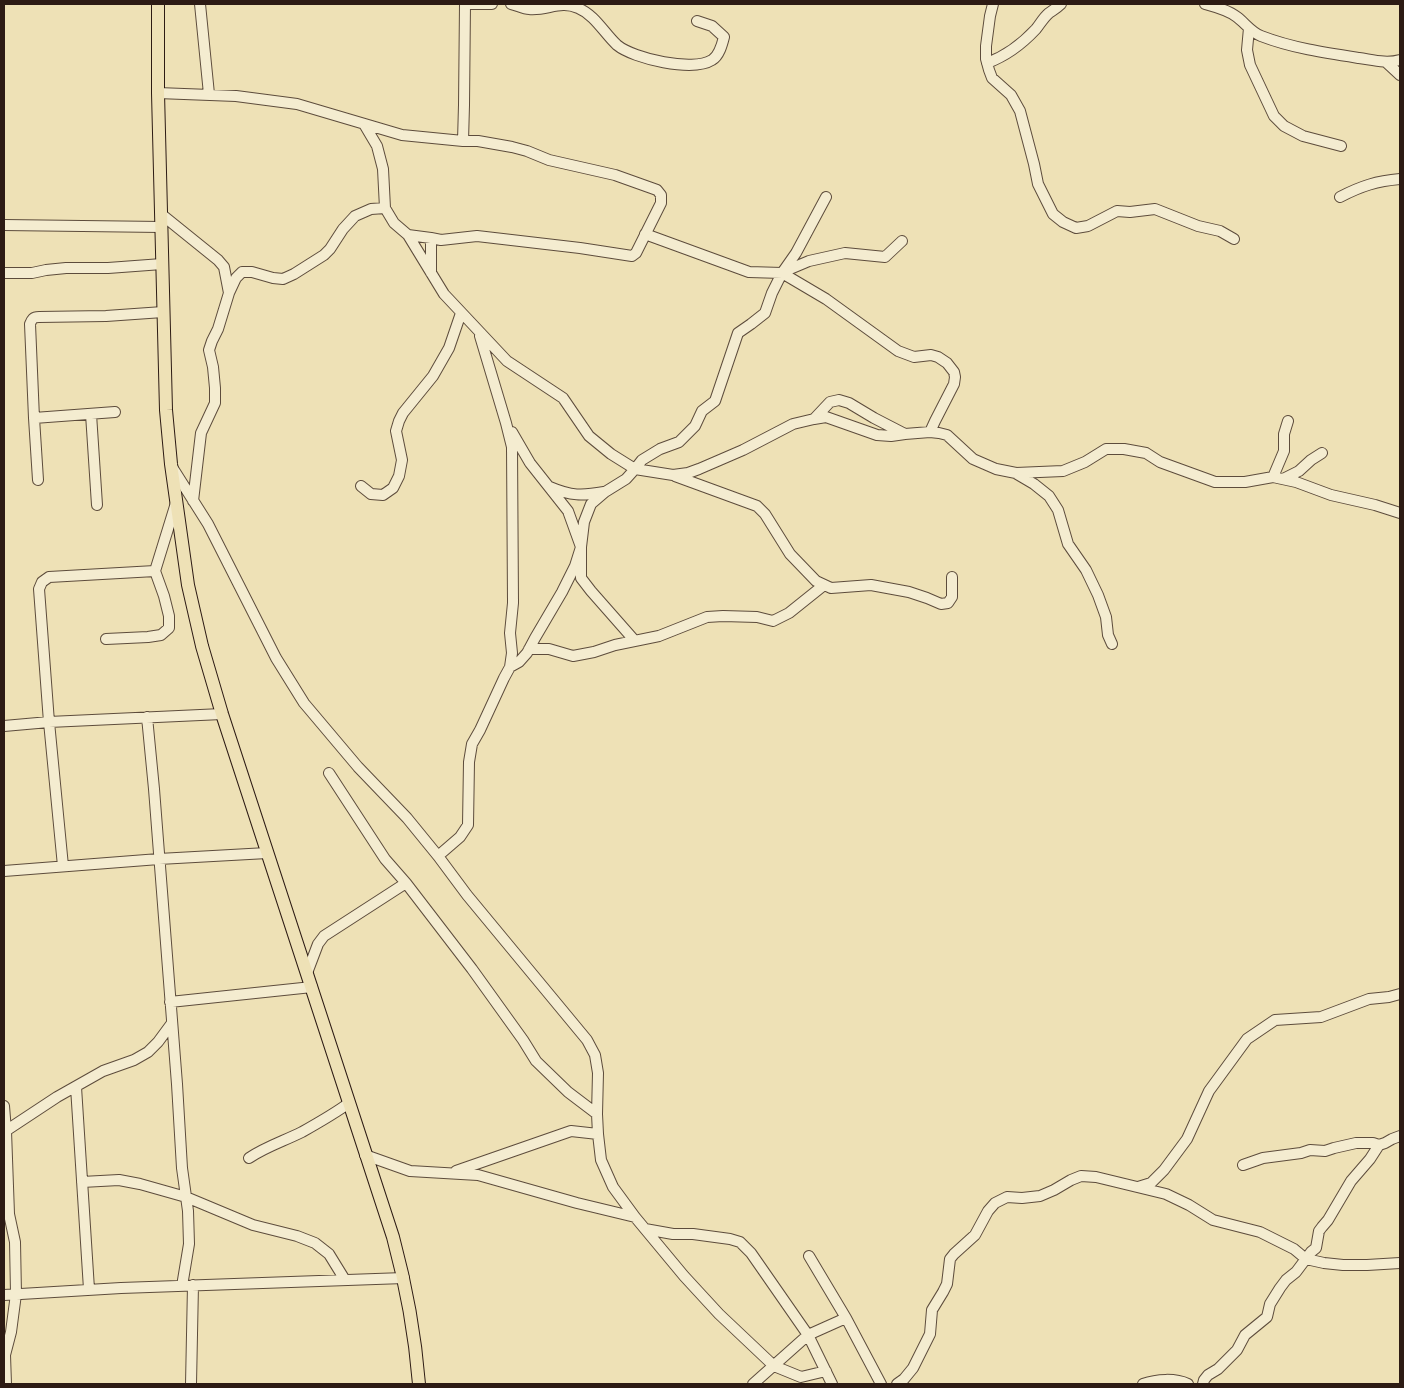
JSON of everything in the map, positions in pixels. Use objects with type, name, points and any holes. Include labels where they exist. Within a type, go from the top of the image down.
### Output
[{"type":"main road","points":[[158,4],[158,92],[166,410],[176,504],[188,585],[202,646],[222,714],[393,1237],[404,1278],[417,1358],[419,1384]]},
{"type":"street","points":[[200,4],[209,94]]},
{"type":"street","points":[[462,141],[465,4],[492,4]]},
{"type":"street","points":[[511,4],[529,9],[567,4],[580,9],[596,21],[618,46],[642,57],[665,64],[701,64],[713,60],[720,50],[724,37],[712,26],[697,21]]},
{"type":"street","points":[[993,4],[986,46],[987,63],[992,78],[1011,95],[1020,111],[1038,184],[1053,214],[1063,222],[1076,228],[1088,226],[1117,210],[1130,212],[1155,209],[1198,226],[1220,231],[1234,239]]},
{"type":"street","points":[[987,63],[1014,50],[1044,21],[1047,14],[1061,4]]},
{"type":"street","points":[[1205,4],[1236,16],[1260,35],[1319,52],[1395,60],[1400,75]]},
{"type":"street","points":[[1249,28],[1247,50],[1250,65],[1274,116],[1284,126],[1304,136],[1341,146]]},
{"type":"street","points":[[158,92],[236,96],[297,104],[402,135],[497,144],[527,151],[549,160],[616,175],[657,190],[661,195],[661,203],[636,253],[632,256],[477,236],[441,240],[408,236]]},
{"type":"street","points":[[364,124],[377,146],[383,168],[385,208],[394,223],[408,236],[444,294],[507,361],[563,398],[589,436],[611,454],[635,470],[673,475],[757,506],[765,514],[790,554],[816,581],[831,588],[871,585],[909,592],[941,604],[948,603],[952,598],[952,577]]},
{"type":"street","points":[[1340,198],[1357,188],[1376,182],[1400,179]]},
{"type":"street","points":[[635,641],[591,592],[581,578],[581,546],[584,522],[591,504],[605,492],[620,484],[635,470],[642,460],[660,449],[679,442],[695,426],[702,411],[714,401],[738,332],[765,313],[782,273],[796,252],[826,197]]},
{"type":"street","points":[[193,500],[200,433],[215,403],[213,366],[209,350],[218,329],[228,293],[236,278],[242,272],[252,272],[283,280],[330,249],[343,229],[356,216],[371,209],[385,208]]},
{"type":"street","points":[[4,225],[161,221],[218,260],[224,267],[228,293]]},
{"type":"street","points":[[645,234],[749,272],[782,273],[809,261],[845,253],[884,257],[902,241]]},
{"type":"street","points":[[431,238],[431,274]]},
{"type":"street","points":[[4,274],[32,273],[66,268],[108,268],[162,264]]},
{"type":"street","points":[[782,273],[826,299],[898,351],[914,356],[931,355],[947,363],[954,372],[954,384],[930,432]]},
{"type":"street","points":[[38,480],[30,324],[34,317],[106,316],[163,312]]},
{"type":"street","points":[[361,486],[371,494],[383,495],[393,488],[399,476],[402,460],[396,431],[399,421],[403,413],[433,376],[449,348],[461,313]]},
{"type":"street","points":[[438,856],[460,837],[468,825],[472,744],[510,667],[512,653],[510,633],[513,603],[512,447],[479,332]]},
{"type":"street","points":[[814,419],[830,402],[838,400],[849,403],[905,434]]},
{"type":"street","points":[[34,418],[115,412]]},
{"type":"street","points":[[91,414],[97,505]]},
{"type":"street","points":[[673,475],[704,468],[757,444],[793,424],[826,417],[877,435],[890,436],[930,432],[947,435],[973,459],[1016,473],[1063,471],[1084,462],[1106,449],[1124,449],[1146,453],[1160,462],[1216,482],[1245,482],[1278,478],[1299,471],[1322,453]]},
{"type":"street","points":[[1278,478],[1284,451],[1284,434],[1288,422]]},
{"type":"street","points":[[506,423],[530,463],[568,511],[581,546],[575,566],[562,592],[534,638],[528,653],[519,662],[510,667]]},
{"type":"street","points":[[171,464],[208,524],[276,658],[304,704],[407,818],[467,895],[587,1040],[595,1055],[598,1073],[597,1114],[602,1160],[614,1187],[635,1217],[684,1276],[719,1314],[774,1366],[801,1377],[826,1371]]},
{"type":"street","points":[[1016,473],[1049,496],[1058,510],[1068,544],[1086,570],[1098,595],[1106,617],[1108,635],[1112,644]]},
{"type":"street","points":[[1278,478],[1296,482],[1331,495],[1400,512]]},
{"type":"street","points":[[550,487],[562,492],[584,496],[605,492]]},
{"type":"street","points":[[106,639],[148,638],[161,635],[169,628],[169,616],[155,571],[176,504]]},
{"type":"street","points":[[63,866],[49,722],[39,589],[42,582],[49,577],[155,571]]},
{"type":"street","points":[[529,649],[548,649],[573,656],[659,636],[707,617],[757,617],[773,621],[789,613],[824,585]]},
{"type":"street","points":[[4,726],[49,722],[222,714]]},
{"type":"street","points":[[147,717],[177,1084],[182,1168],[188,1211],[189,1244],[182,1286]]},
{"type":"street","points":[[329,773],[385,859],[406,883],[472,969],[536,1061],[568,1092],[597,1114]]},
{"type":"street","points":[[4,871],[267,853]]},
{"type":"street","points":[[307,973],[318,944],[324,936],[406,883]]},
{"type":"street","points":[[170,1002],[312,987]]},
{"type":"street","points":[[1137,1187],[1151,1183],[1164,1170],[1187,1139],[1209,1091],[1247,1039],[1275,1020],[1321,1016],[1369,999],[1400,994]]},
{"type":"street","points":[[5,1127],[103,1070],[134,1060],[148,1052],[172,1023]]},
{"type":"street","points":[[76,1087],[89,1290]]},
{"type":"street","points":[[248,1158],[328,1118],[349,1103]]},
{"type":"street","points":[[4,1106],[9,1214],[15,1242],[16,1294],[11,1332],[5,1355],[6,1384]]},
{"type":"street","points":[[450,1173],[572,1131],[598,1134]]},
{"type":"street","points":[[1243,1165],[1263,1158],[1310,1150],[1325,1151],[1367,1143],[1385,1144],[1400,1136]]},
{"type":"street","points":[[1203,1384],[1208,1375],[1218,1369],[1237,1350],[1245,1335],[1267,1317],[1270,1304],[1280,1288],[1316,1248],[1319,1231],[1328,1220],[1351,1181],[1379,1145]]},
{"type":"street","points":[[366,1155],[410,1171],[478,1175],[635,1217]]},
{"type":"street","points":[[897,1384],[913,1368],[930,1334],[932,1310],[947,1284],[950,1259],[975,1235],[988,1211],[995,1203],[1007,1197],[1040,1196],[1081,1176],[1096,1177],[1166,1194],[1189,1205],[1213,1220],[1260,1232],[1294,1249],[1306,1258],[1324,1263],[1343,1265],[1400,1263]]},
{"type":"street","points":[[82,1182],[120,1180],[140,1184],[186,1197],[254,1225],[297,1236],[315,1243],[329,1254],[345,1280]]},
{"type":"street","points":[[645,1229],[673,1234],[693,1234],[730,1239],[740,1242],[752,1253],[808,1335],[832,1384]]},
{"type":"street","points":[[809,1256],[882,1384]]},
{"type":"street","points":[[4,1294],[404,1278]]},
{"type":"street","points":[[191,1384],[193,1285]]},
{"type":"street","points":[[753,1384],[808,1335],[846,1318]]},
{"type":"street","points":[[1143,1384],[1156,1380],[1188,1384]]}]
